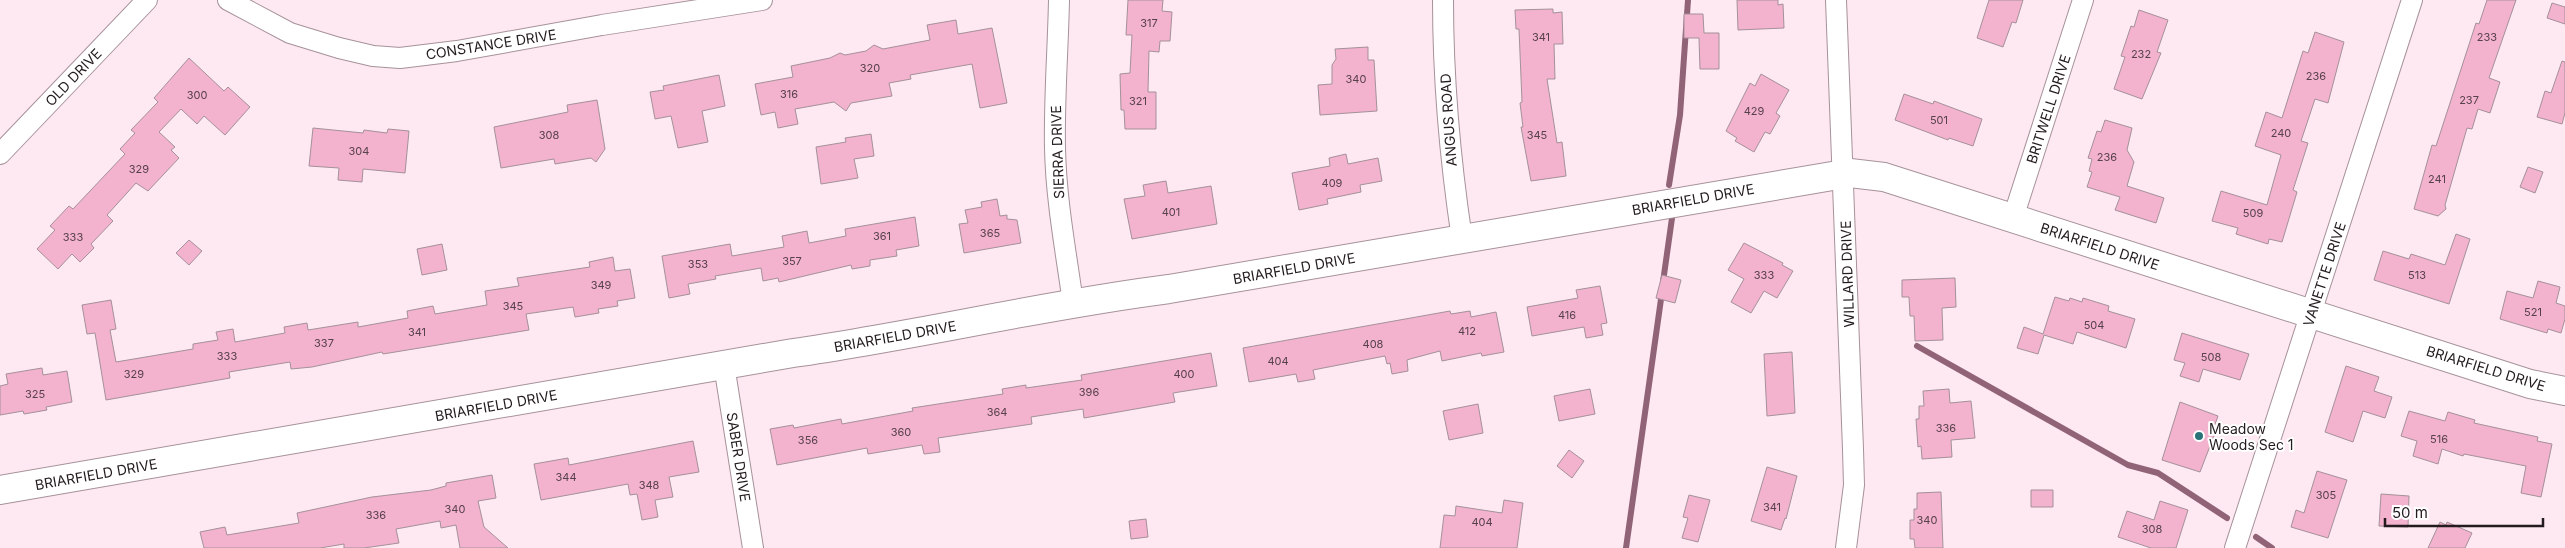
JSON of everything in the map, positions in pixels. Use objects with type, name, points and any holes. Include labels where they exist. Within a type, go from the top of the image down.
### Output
[{"type":"street","name":"OLD DRIVE","points":[[0,154],[147,0]]},
{"type":"street","name":"CONSTANCE DRIVE","points":[[228,0],[290,33],[373,56],[400,58],[457,51],[602,25],[762,0]]},
{"type":"street","name":"SIERRA DRIVE","points":[[1059,0],[1055,68],[1055,150],[1059,206],[1073,303]]},
{"type":"street","name":"ANGUS ROAD","points":[[1443,0],[1447,112],[1453,180],[1462,239]]},
{"type":"street","name":"WILLARD DRIVE","points":[[1836,0],[1854,476],[1851,521],[1846,548]]},
{"type":"street","name":"BRITWELL DRIVE","points":[[2013,218],[2083,0]]},
{"type":"street","name":"VANETTE DRIVE","points":[[2235,548],[2412,0]]},
{"type":"street","name":"BRIARFIELD DRIVE","points":[[0,490],[856,344],[1073,303],[1169,289],[1850,173],[1884,176],[2530,384],[2565,391]]},
{"type":"street","name":"SABER DRIVE","points":[[724,365],[754,548]]},
{"type":"building","points":[[1128,0],[1163,0],[1162,11],[1172,12],[1170,41],[1160,41],[1159,52],[1149,51],[1148,92],[1156,92],[1156,129],[1125,129],[1124,110],[1121,110],[1120,74],[1130,73],[1132,35],[1126,35]]},
{"type":"building","points":[[1737,0],[1778,0],[1778,5],[1783,4],[1784,28],[1738,30]]},
{"type":"building","points":[[1989,0],[2023,0],[2016,23],[2012,22],[2003,47],[1977,38]]},
{"type":"building","points":[[2487,0],[2516,0],[2489,78],[2500,82],[2490,113],[2478,109],[2472,129],[2467,128],[2445,205],[2446,209],[2438,216],[2414,209],[2432,145],[2436,146],[2476,23],[2479,24]]},
{"type":"building","points":[[2552,3],[2565,7],[2565,24],[2547,18]]},
{"type":"building","points":[[1553,9],[1553,13],[1562,12],[1563,44],[1554,44],[1555,79],[1547,79],[1557,143],[1562,142],[1566,176],[1531,181],[1521,127],[1523,127],[1520,103],[1522,102],[1519,29],[1516,29],[1515,10]]},
{"type":"building","points":[[2139,10],[2168,20],[2157,52],[2161,53],[2142,99],[2114,89],[2125,57],[2121,56],[2131,26],[2134,27]]},
{"type":"building","points":[[1684,14],[1703,14],[1704,33],[1719,33],[1719,69],[1700,69],[1699,38],[1684,38]]},
{"type":"building","points":[[956,20],[958,34],[992,28],[1007,103],[980,108],[972,64],[910,75],[911,79],[889,83],[892,96],[851,103],[846,111],[834,102],[795,109],[798,124],[778,128],[775,112],[761,115],[755,84],[793,77],[791,66],[830,58],[840,53],[845,55],[866,51],[874,45],[883,49],[930,40],[927,25]]},
{"type":"building","points":[[2315,32],[2344,42],[2328,103],[2315,99],[2301,141],[2308,143],[2293,190],[2297,192],[2282,242],[2269,239],[2268,244],[2236,234],[2238,228],[2212,221],[2221,191],[2267,205],[2281,155],[2255,146],[2266,112],[2282,118],[2303,51],[2308,53]]},
{"type":"building","points":[[1368,47],[1368,60],[1374,60],[1377,111],[1320,115],[1318,85],[1332,84],[1332,65],[1336,59],[1335,49]]},
{"type":"building","points":[[189,58],[224,91],[228,87],[250,107],[225,135],[204,116],[197,124],[181,109],[159,132],[175,147],[171,150],[179,158],[148,191],[136,183],[107,215],[113,221],[91,244],[94,248],[80,262],[72,254],[58,269],[37,249],[55,230],[50,226],[69,206],[73,209],[125,154],[120,149],[135,133],[131,130],[158,102],[154,98]]},
{"type":"building","points":[[2562,61],[2565,62],[2565,113],[2562,124],[2537,117],[2545,91],[2551,93]]},
{"type":"building","points":[[1761,74],[1789,90],[1776,113],[1780,116],[1770,134],[1765,132],[1754,152],[1735,141],[1737,138],[1726,131],[1750,83],[1755,86]]},
{"type":"building","points":[[719,75],[725,106],[702,111],[708,142],[678,148],[671,116],[655,119],[650,92],[664,90],[663,86]]},
{"type":"building","points":[[1904,94],[1933,104],[1934,101],[1982,119],[1973,146],[1949,138],[1948,140],[1895,120]]},
{"type":"building","points":[[597,100],[605,149],[596,162],[591,158],[555,164],[554,159],[501,168],[494,127],[568,112],[567,105]]},
{"type":"building","points":[[2105,120],[2132,128],[2127,150],[2134,162],[2127,186],[2164,198],[2156,223],[2115,210],[2120,197],[2087,187],[2092,172],[2089,171],[2092,159],[2088,158],[2097,131],[2101,132]]},
{"type":"building","points":[[313,128],[363,133],[364,130],[387,133],[388,129],[409,131],[405,173],[363,169],[362,182],[338,180],[339,168],[309,166]]},
{"type":"building","points":[[871,134],[874,156],[854,159],[858,178],[821,184],[816,147],[846,142],[845,138]]},
{"type":"building","points":[[1346,154],[1348,164],[1378,158],[1382,181],[1360,185],[1361,192],[1327,199],[1328,204],[1299,210],[1292,173],[1330,166],[1329,158]]},
{"type":"building","points":[[2528,167],[2543,172],[2535,193],[2520,187]]},
{"type":"building","points":[[1166,181],[1168,193],[1211,186],[1217,224],[1132,239],[1124,199],[1145,196],[1143,185]]},
{"type":"building","points":[[997,199],[1000,216],[1007,215],[1007,219],[1017,220],[1021,243],[964,253],[959,224],[968,223],[965,210],[982,207],[981,202]]},
{"type":"building","points":[[915,217],[919,246],[896,250],[897,256],[870,260],[870,266],[852,269],[851,265],[779,282],[778,278],[763,281],[761,268],[715,276],[716,279],[688,284],[690,294],[669,298],[662,256],[730,244],[732,256],[784,247],[782,236],[807,231],[809,243],[846,236],[845,229]]},
{"type":"building","points":[[2456,234],[2470,239],[2449,304],[2374,280],[2383,251],[2409,259],[2411,254],[2445,265]]},
{"type":"building","points":[[189,240],[202,251],[189,265],[176,253]]},
{"type":"building","points":[[1744,243],[1783,263],[1782,265],[1793,271],[1777,298],[1764,291],[1751,313],[1731,302],[1744,279],[1728,270]]},
{"type":"building","points":[[442,244],[447,270],[422,275],[417,249]]},
{"type":"building","points":[[613,257],[615,271],[630,269],[635,298],[617,301],[618,306],[598,309],[599,313],[575,317],[573,307],[526,314],[529,330],[383,354],[382,352],[312,367],[291,369],[290,362],[229,372],[230,378],[106,400],[95,333],[87,334],[82,305],[111,300],[116,329],[110,330],[116,362],[193,349],[193,344],[218,340],[216,332],[233,329],[235,342],[285,333],[284,327],[307,323],[308,330],[358,322],[358,327],[408,318],[407,311],[433,306],[435,314],[487,305],[485,291],[519,286],[517,278],[590,267],[589,262]]},
{"type":"building","points":[[1662,275],[1681,280],[1675,303],[1656,298]]},
{"type":"building","points":[[1955,278],[1956,307],[1942,308],[1943,340],[1915,341],[1914,316],[1910,316],[1909,297],[1902,297],[1902,280]]},
{"type":"building","points":[[2538,281],[2560,287],[2556,303],[2565,306],[2565,319],[2561,333],[2548,329],[2547,333],[2500,319],[2507,291],[2533,298]]},
{"type":"building","points":[[1600,286],[1607,323],[1601,324],[1603,335],[1586,338],[1584,327],[1532,336],[1527,307],[1578,298],[1576,290]]},
{"type":"building","points":[[2055,297],[2069,301],[2070,298],[2082,302],[2083,298],[2109,306],[2108,311],[2135,319],[2126,348],[2077,332],[2073,344],[2044,335],[2038,354],[2017,348],[2024,327],[2043,334]]},
{"type":"building","points":[[1450,311],[1451,314],[1470,311],[1471,317],[1496,312],[1504,352],[1482,356],[1481,353],[1442,361],[1440,351],[1407,360],[1408,371],[1392,374],[1390,363],[1387,364],[1385,356],[1313,370],[1315,379],[1298,382],[1296,374],[1249,382],[1243,348]]},
{"type":"building","points":[[2182,333],[2249,354],[2240,380],[2203,369],[2199,382],[2180,376],[2185,363],[2174,360]]},
{"type":"building","points":[[1792,352],[1795,413],[1767,416],[1764,354]]},
{"type":"building","points":[[1211,353],[1217,386],[1173,393],[1175,402],[1084,418],[1083,409],[1031,417],[1032,424],[938,438],[940,452],[924,454],[922,445],[868,454],[867,448],[777,465],[770,429],[793,425],[794,428],[841,419],[842,424],[913,411],[912,408],[1003,394],[1002,389],[1026,385],[1026,388],[1082,380],[1081,375]]},
{"type":"building","points":[[2346,366],[2379,377],[2374,391],[2392,397],[2385,418],[2363,411],[2353,442],[2325,432]]},
{"type":"building","points":[[42,368],[43,375],[67,371],[72,402],[46,407],[47,410],[24,414],[23,411],[0,415],[0,386],[8,384],[6,374]]},
{"type":"building","points":[[1590,389],[1595,414],[1559,421],[1554,396]]},
{"type":"building","points":[[1949,389],[1950,403],[1971,401],[1975,438],[1951,440],[1952,457],[1922,459],[1921,446],[1918,447],[1916,419],[1919,419],[1919,406],[1924,406],[1923,391]]},
{"type":"building","name":"Meadow Woods Sec 1","points":[[2180,402],[2218,416],[2214,427],[2217,428],[2200,472],[2162,460]]},
{"type":"building","points":[[1478,404],[1483,433],[1449,440],[1443,411]]},
{"type":"building","points":[[2409,411],[2445,421],[2448,412],[2475,420],[2474,423],[2538,437],[2537,441],[2552,444],[2541,497],[2521,493],[2526,466],[2464,454],[2463,456],[2442,449],[2438,464],[2413,456],[2417,441],[2401,436]]},
{"type":"building","points":[[693,441],[699,472],[669,477],[673,497],[655,500],[658,517],[642,520],[637,494],[630,495],[628,484],[541,500],[534,464],[568,458],[569,465]]},
{"type":"building","points":[[1569,450],[1584,461],[1572,478],[1557,466]]},
{"type":"building","points":[[1767,467],[1797,476],[1786,519],[1781,530],[1751,521]]},
{"type":"building","points":[[2317,471],[2347,480],[2328,538],[2291,527],[2296,510],[2304,513]]},
{"type":"building","points":[[492,475],[496,498],[478,501],[484,527],[508,548],[460,548],[456,525],[441,528],[440,521],[396,529],[399,543],[364,548],[344,548],[344,544],[320,548],[204,548],[200,532],[225,527],[227,535],[299,523],[297,513],[372,497],[431,490],[446,486],[446,483]]},
{"type":"building","points":[[2031,490],[2053,490],[2053,507],[2031,507]]},
{"type":"building","points":[[1941,492],[1943,548],[1915,548],[1914,539],[1910,539],[1910,520],[1914,520],[1914,509],[1917,509],[1917,493]]},
{"type":"building","points":[[2381,494],[2409,496],[2408,527],[2379,526]]},
{"type":"building","points":[[1689,495],[1710,500],[1698,542],[1682,538],[1688,518],[1683,517]]},
{"type":"building","points":[[1504,500],[1523,503],[1517,548],[1440,548],[1444,515],[1455,516],[1456,506],[1502,513]]},
{"type":"building","points":[[2160,501],[2188,510],[2176,548],[2151,548],[2118,537],[2127,511],[2154,520]]},
{"type":"building","points":[[1146,519],[1148,537],[1131,539],[1129,521]]},
{"type":"building","points":[[2440,522],[2446,525],[2447,522],[2472,533],[2465,548],[2428,548]]},
{"type":"waterway","points":[[1669,185],[1680,115],[1688,0]]},
{"type":"waterway","points":[[1663,282],[1673,211]]},
{"type":"waterway","points":[[1626,548],[1662,292]]},
{"type":"waterway","points":[[1917,346],[2128,465],[2158,473],[2227,518]]},
{"type":"waterway","points":[[2256,537],[2272,548]]},
{"type":"place","name":"Meadow Woods Sec 1","points":[[2199,436]]}]
